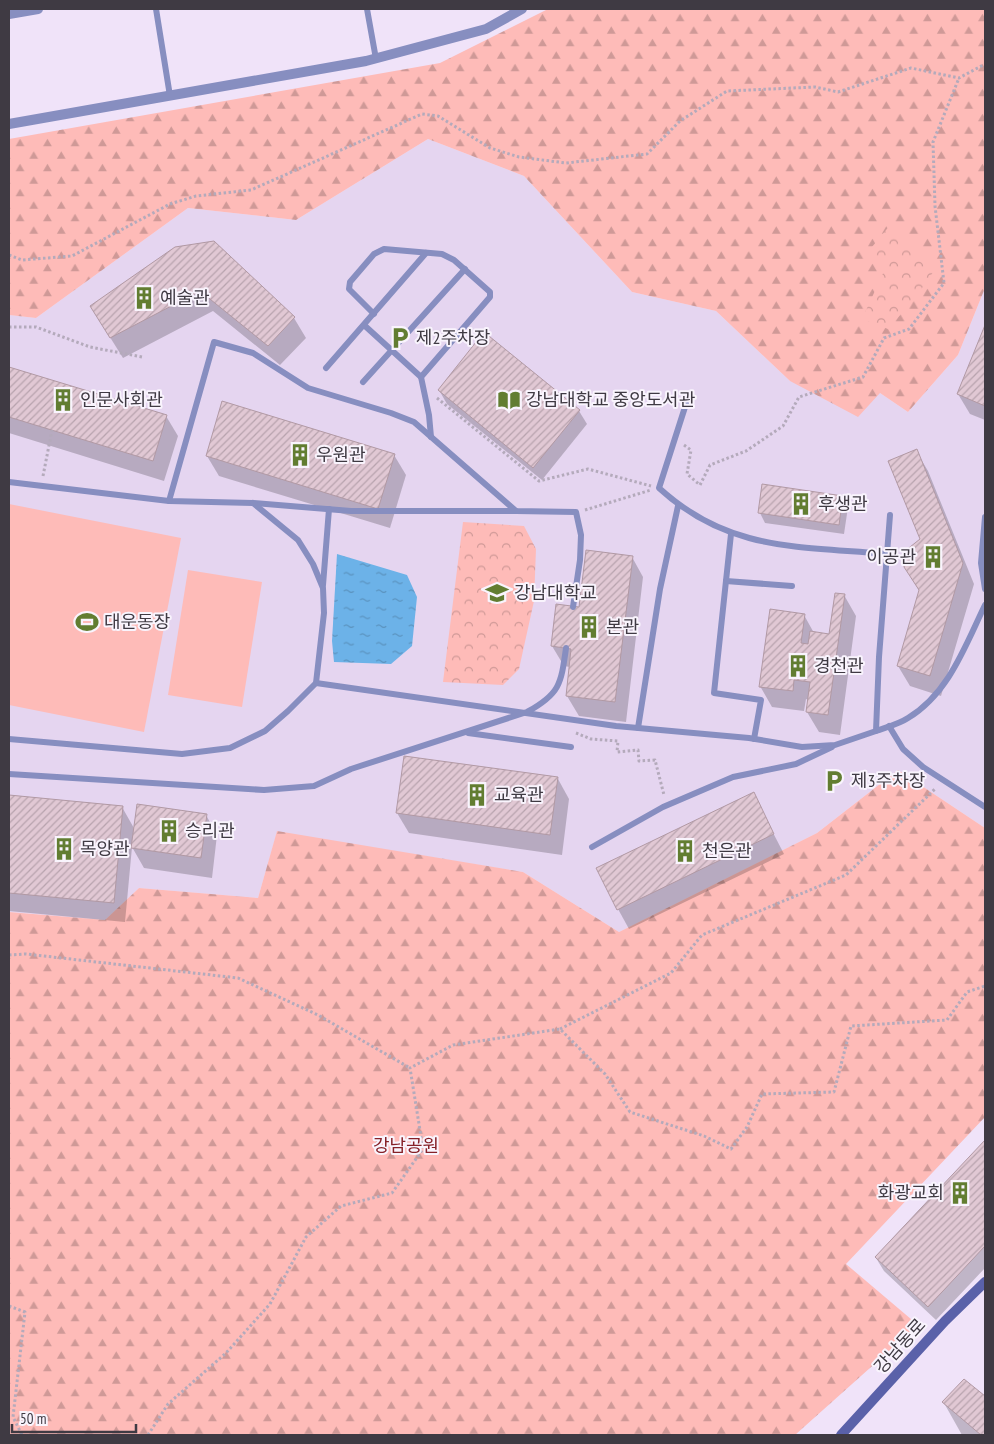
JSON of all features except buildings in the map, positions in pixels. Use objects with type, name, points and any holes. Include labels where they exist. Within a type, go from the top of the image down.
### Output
[{"type":"street","points":[[9,14],[38,9]]},
{"type":"street","points":[[9,124],[376,59],[486,29],[522,9]]},
{"type":"street","name":"강남동로","points":[[841,1435],[945,1320],[985,1282]]},
{"type":"lane","points":[[156,9],[170,96]]},
{"type":"lane","points":[[367,9],[376,59]]},
{"type":"lane","points":[[374,314],[349,289],[350,282],[374,254],[384,250],[442,254],[466,269],[487,288],[490,297],[421,377]]},
{"type":"lane","points":[[326,368],[426,252]]},
{"type":"lane","points":[[364,382],[466,269]]},
{"type":"lane","points":[[364,325],[421,377],[429,415],[431,437]]},
{"type":"lane","points":[[168,501],[214,342],[253,353],[308,388],[391,413],[414,422],[516,510]]},
{"type":"lane","points":[[686,404],[658,488],[678,506],[731,534],[768,544],[887,554]]},
{"type":"lane","points":[[9,482],[168,501],[253,503],[329,509],[576,512],[581,535],[580,560],[573,607]]},
{"type":"lane","points":[[253,503],[298,540],[313,564],[322,588]]},
{"type":"lane","points":[[638,728],[660,589],[678,506]]},
{"type":"lane","points":[[9,739],[182,754],[230,748],[265,731],[316,683],[324,613],[322,588],[329,509]]},
{"type":"lane","points":[[876,731],[879,657],[890,515]]},
{"type":"lane","points":[[985,517],[982,563],[985,589]]},
{"type":"lane","points":[[731,534],[714,693],[761,700],[754,739]]},
{"type":"lane","points":[[726,581],[792,586]]},
{"type":"lane","points":[[592,847],[667,805],[732,777],[796,764],[835,745],[907,719],[929,703],[947,682],[985,605]]},
{"type":"lane","points":[[9,774],[264,790],[314,786],[352,769],[527,712],[547,701],[558,686],[566,648]]},
{"type":"lane","points":[[316,683],[511,712],[527,712],[638,728],[754,739],[802,747],[835,745]]},
{"type":"lane","points":[[889,726],[903,749],[923,767],[985,807]]},
{"type":"lane","points":[[467,733],[571,747]]},
{"type":"path","points":[[675,439],[691,450],[687,474],[700,485],[710,465],[746,451],[783,426],[799,397],[863,377],[884,338],[909,329],[944,283],[935,206],[933,142],[959,78],[985,64]]},
{"type":"path","points":[[9,255],[22,260],[72,256],[170,204],[196,196],[251,190],[422,114],[438,116],[490,148],[519,157],[566,163],[647,154],[680,121],[728,91],[815,87],[838,92],[911,68],[959,78]]},
{"type":"path","points":[[9,327],[36,327],[90,347],[142,357]]},
{"type":"path","points":[[422,386],[539,481],[588,469],[658,488]]},
{"type":"path","points":[[41,486],[52,430]]},
{"type":"path","points":[[576,512],[658,488]]},
{"type":"path","points":[[576,733],[591,739],[618,741],[617,752],[638,750],[639,761],[655,760],[667,805]]},
{"type":"path","points":[[410,1068],[453,1045],[560,1029],[671,973],[702,935],[846,875],[944,780]]},
{"type":"path","points":[[9,954],[26,954],[238,978],[318,1015],[410,1068]]},
{"type":"path","points":[[560,1029],[605,1074],[630,1112],[704,1136],[731,1149],[747,1128],[762,1094],[834,1092],[851,1026],[947,1020],[967,992],[985,986]]},
{"type":"path","points":[[148,1435],[168,1404],[226,1354],[270,1304],[306,1237],[341,1206],[392,1193],[423,1149],[410,1068]]},
{"type":"path","points":[[9,1306],[25,1312],[13,1417],[22,1435]]},
{"type":"shaded area","name":"강남대학교","points":[[428,139],[524,176],[632,292],[716,311],[790,381],[880,393],[908,412],[958,355],[985,288],[985,828],[898,770],[817,833],[619,932],[523,872],[277,832],[258,898],[139,888],[105,920],[9,912],[9,315],[36,318],[188,208],[296,220]]},
{"type":"green space","points":[[548,9],[985,9],[985,288],[958,355],[908,412],[880,393],[858,417],[790,381],[716,311],[632,292],[524,176],[428,139],[296,220],[188,208],[36,318],[9,315],[9,139],[440,63]]},
{"type":"green space","points":[[891,224],[936,268],[915,298],[888,329],[862,319],[885,269],[867,253]]},
{"type":"green space","name":"대운동장","points":[[9,504],[181,538],[144,732],[9,705]]},
{"type":"green space","points":[[463,522],[524,526],[536,549],[534,601],[519,669],[503,685],[443,682]]},
{"type":"green space","points":[[188,570],[262,582],[242,707],[168,695]]},
{"type":"green space","name":"강남공원","points":[[898,770],[985,828],[985,1117],[846,1264],[918,1325],[795,1435],[9,1435],[9,912],[105,920],[139,888],[258,898],[277,831],[523,872],[619,932],[817,833]]},
{"type":"water","points":[[337,554],[407,575],[417,597],[412,646],[391,664],[334,662],[332,641]]},
{"type":"place","name":"예술관","points":[[144,298]]},
{"type":"place","name":"제2주차장","points":[[400,338]]},
{"type":"place","name":"인문사회관","points":[[63,400]]},
{"type":"place","name":"강남대학교 중앙도서관","points":[[509,400]]},
{"type":"place","name":"우원관","points":[[300,455]]},
{"type":"place","name":"후생관","points":[[801,504]]},
{"type":"place","name":"이공관","points":[[933,557]]},
{"type":"place","name":"강남대학교","points":[[497,593]]},
{"type":"place","name":"대운동장","points":[[87,622]]},
{"type":"place","name":"본관","points":[[589,627]]},
{"type":"place","name":"경천관","points":[[798,666]]},
{"type":"place","name":"제3주차장","points":[[834,781]]},
{"type":"place","name":"교육관","points":[[477,795]]},
{"type":"place","name":"승리관","points":[[169,831]]},
{"type":"place","name":"목양관","points":[[64,849]]},
{"type":"place","name":"천은관","points":[[685,851]]},
{"type":"place","name":"화광교회","points":[[960,1193]]}]
